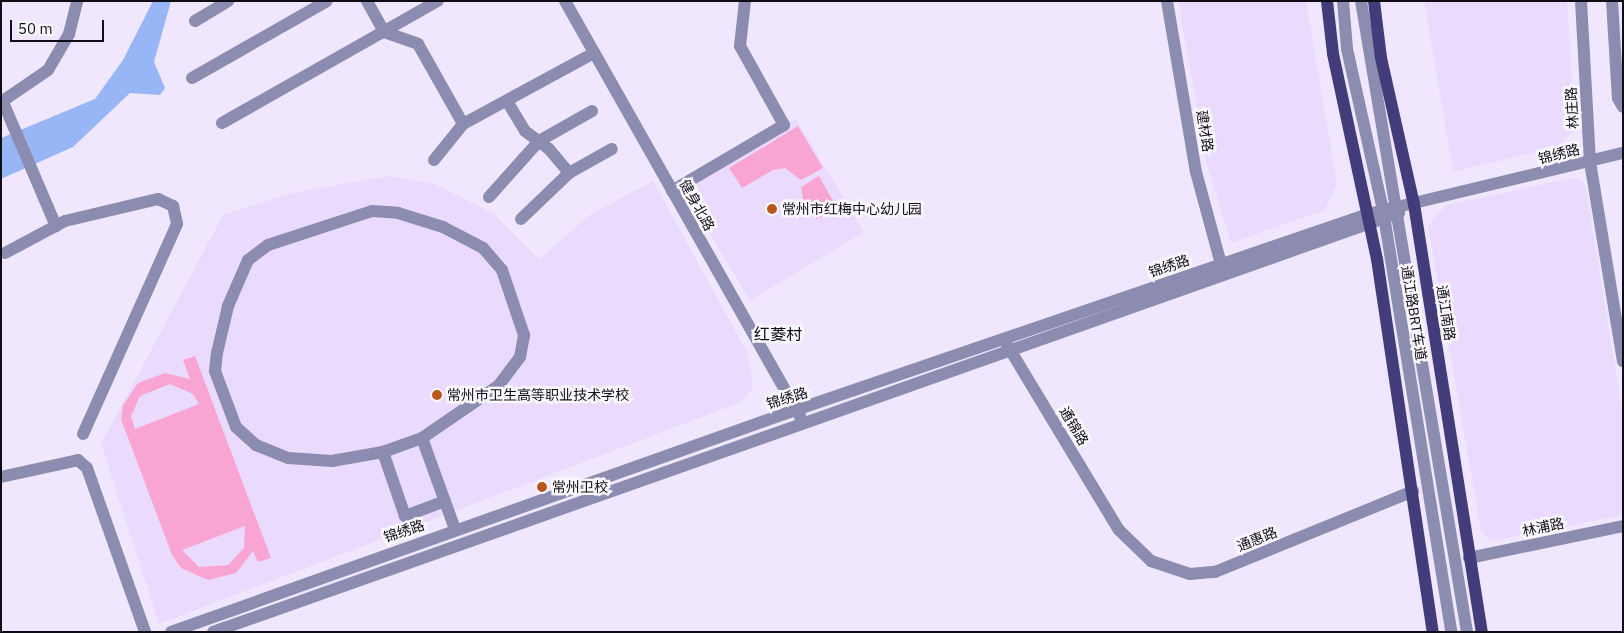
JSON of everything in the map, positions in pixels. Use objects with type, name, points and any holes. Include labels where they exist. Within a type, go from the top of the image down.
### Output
[{"type":"main road","points":[[1327,1],[1333,54],[1369,219],[1413,491],[1433,632]]},
{"type":"main road","name":"通江南路","points":[[1374,1],[1381,58],[1414,204],[1482,632]]},
{"type":"street","points":[[56,226],[2,102],[48,70],[69,34],[77,1]]},
{"type":"street","points":[[195,20],[228,1]]},
{"type":"street","points":[[192,78],[327,1]]},
{"type":"street","points":[[367,1],[384,32],[418,44],[463,124]]},
{"type":"street","points":[[222,123],[438,1]]},
{"type":"street","name":"健身北路","points":[[565,1],[804,424]]},
{"type":"street","points":[[672,192],[784,126],[740,46],[744,1]]},
{"type":"street","name":"建材路","points":[[1167,1],[1196,172],[1221,264]]},
{"type":"street","name":"通江路BRT车道","points":[[1343,1],[1347,49],[1383,214],[1451,632]]},
{"type":"street","name":"通江路BRT车道","points":[[1361,1],[1371,78],[1399,209],[1467,632]]},
{"type":"street","name":"林庄路","points":[[1581,1],[1590,162],[1623,361]]},
{"type":"street","points":[[1612,1],[1618,98],[1623,107]]},
{"type":"street","points":[[434,160],[463,124],[594,53]]},
{"type":"street","points":[[507,100],[525,131],[539,141],[569,172]]},
{"type":"street","points":[[489,198],[539,141],[592,111]]},
{"type":"street","points":[[521,219],[569,172],[612,149]]},
{"type":"street","name":"锦绣路","points":[[171,632],[455,529],[796,410],[1006,344],[1383,214],[1414,204],[1623,153]]},
{"type":"street","points":[[4,253],[56,226],[158,199],[173,206],[177,224],[84,434]]},
{"type":"street","points":[[372,211],[398,212],[443,228],[483,248],[502,270],[524,335],[520,357],[498,386],[422,438],[383,452],[332,461],[288,458],[256,446],[236,427],[215,371],[217,353],[228,306],[248,260],[268,245],[372,211]]},
{"type":"street","name":"锦绣路","points":[[213,632],[804,424],[1006,344],[1221,264],[1369,219]]},
{"type":"street","name":"通锦路","points":[[1006,344],[1119,530]]},
{"type":"street","points":[[422,438],[455,529]]},
{"type":"street","points":[[383,452],[405,516],[445,501]]},
{"type":"street","points":[[1,477],[78,460],[87,468],[145,632]]},
{"type":"street","name":"通惠路","points":[[1119,530],[1151,561],[1190,574],[1215,572],[1413,491]]},
{"type":"street","name":"林浦路","points":[[1469,558],[1623,526]]},
{"type":"shaded area","points":[[1178,1],[1306,1],[1337,184],[1325,210],[1231,243],[1207,165]]},
{"type":"shaded area","points":[[1424,1],[1567,1],[1575,129],[1558,147],[1453,172]]},
{"type":"shaded area","name":"常州市红梅中心幼儿园","points":[[796,119],[864,232],[750,301],[682,188]]},
{"type":"shaded area","points":[[798,126],[823,168],[801,180],[785,168],[773,170],[742,188],[729,168]]},
{"type":"shaded area","name":"常州市卫生高等职业技术学校","points":[[389,176],[435,184],[494,214],[539,259],[591,214],[653,181],[749,356],[753,388],[741,402],[159,624],[101,444],[223,215],[291,193]]},
{"type":"shaded area","points":[[819,176],[837,208],[817,219],[805,210],[801,187]]},
{"type":"shaded area","points":[[1577,177],[1585,184],[1623,415],[1623,515],[1491,541],[1481,531],[1428,226],[1446,205]]},
{"type":"shaded area","points":[[195,356],[271,558],[258,562],[253,551],[236,573],[208,580],[181,568],[172,555],[121,419],[123,405],[138,383],[165,373],[190,379],[183,360]],"holes":[[[170,384],[193,394],[199,404],[135,429],[131,416],[140,396]],[[245,526],[244,548],[228,565],[199,567],[182,550]]]},
{"type":"water","points":[[153,1],[171,1],[154,62],[165,88],[160,95],[130,93],[73,147],[1,179],[1,138],[95,99],[123,60]]},
{"type":"place","name":"常州市红梅中心幼儿园","points":[[772,209]]},
{"type":"place","name":"常州市卫生高等职业技术学校","points":[[437,395]]},
{"type":"place","name":"常州卫校","points":[[542,487]]},
{"type":"district","name":"红菱村","points":[[778,334]]}]
